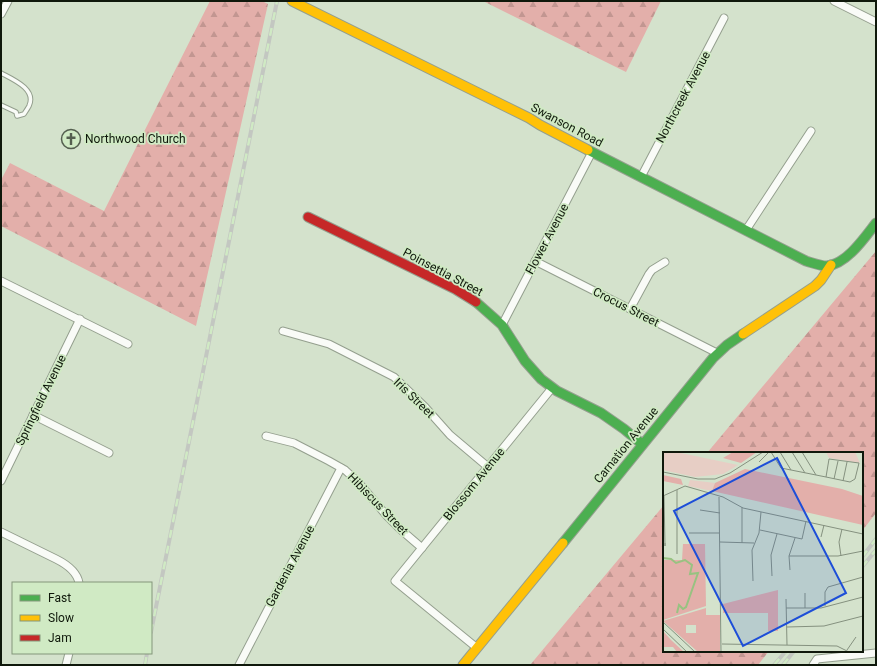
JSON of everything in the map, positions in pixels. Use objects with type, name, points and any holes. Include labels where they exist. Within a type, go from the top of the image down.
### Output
[{"type":"street","points":[[1,14],[8,1]]},
{"type":"street","name":"Swanson Road","points":[[292,1],[529,118],[592,152],[806,261],[818,265],[831,264]]},
{"type":"street","points":[[834,1],[876,22]]},
{"type":"street","name":"Northcreek Avenue","points":[[641,177],[724,18]]},
{"type":"street","points":[[746,230],[812,131]]},
{"type":"street","name":"Flower Avenue","points":[[502,325],[592,152]]},
{"type":"street","name":"Poinsettia Street","points":[[308,217],[464,294],[482,307],[502,325],[525,362],[552,388],[601,413],[642,444]]},
{"type":"street","points":[[831,264],[844,258],[850,253],[876,223]]},
{"type":"street","name":"Crocus Street","points":[[535,261],[717,353]]},
{"type":"street","points":[[630,310],[649,274],[652,270],[665,262]]},
{"type":"street","name":"Carnation Avenue","points":[[463,665],[717,353],[815,286],[821,280],[831,264]]},
{"type":"street","points":[[1,281],[128,344]]},
{"type":"street","name":"Springfield Avenue","points":[[1,480],[80,320]]},
{"type":"street","name":"Iris Street","points":[[283,331],[329,344],[394,377],[450,435],[488,467]]},
{"type":"street","name":"Blossom Avenue","points":[[477,648],[395,581],[552,388]]},
{"type":"street","points":[[33,415],[109,453]]},
{"type":"street","name":"Hibiscus Street","points":[[266,436],[294,443],[350,474],[380,509],[422,548]]},
{"type":"street","name":"Gardenia Avenue","points":[[239,665],[341,468]]},
{"type":"street","points":[[1,532],[64,564],[73,571],[79,582]]},
{"type":"street","points":[[815,662],[876,653]]},
{"type":"street","points":[[66,665],[69,654]]},
{"type":"lane","points":[[1,73],[19,83],[26,89],[30,98],[30,104],[24,114],[17,116],[16,112],[1,105]]},
{"type":"green space","points":[[210,1],[262,1],[268,4],[196,326],[1,226],[1,180],[10,163],[104,211]]},
{"type":"green space","points":[[483,1],[661,1],[626,72]]},
{"type":"green space","points":[[876,251],[876,513],[863,530],[863,452],[708,452]]},
{"type":"green space","points":[[663,506],[663,652],[768,652],[758,665],[530,665]]},
{"type":"railway","points":[[152,627],[277,1]]},
{"type":"railway","points":[[863,556],[876,539]]},
{"type":"railway","points":[[863,566],[876,550]]},
{"type":"railway","points":[[774,665],[785,652]]},
{"type":"railway","points":[[783,665],[793,652]]},
{"type":"railway","points":[[145,665],[147,654]]},
{"type":"traffic: fast","points":[[588,150],[806,261],[819,265],[827,266],[842,260],[855,249],[876,223]]},
{"type":"traffic: fast","points":[[476,302],[502,325],[525,361],[541,379],[557,391],[601,413],[642,444]]},
{"type":"traffic: fast","points":[[563,543],[713,358],[727,345],[743,334]]},
{"type":"traffic: slow","points":[[292,1],[529,118],[588,150]]},
{"type":"traffic: slow","points":[[743,334],[815,286],[831,265]]},
{"type":"traffic: slow","points":[[463,665],[563,543]]},
{"type":"traffic: jam","points":[[308,217],[455,289],[476,302]]},
{"type":"place","name":"Northwood Church","points":[[71,139]]}]
